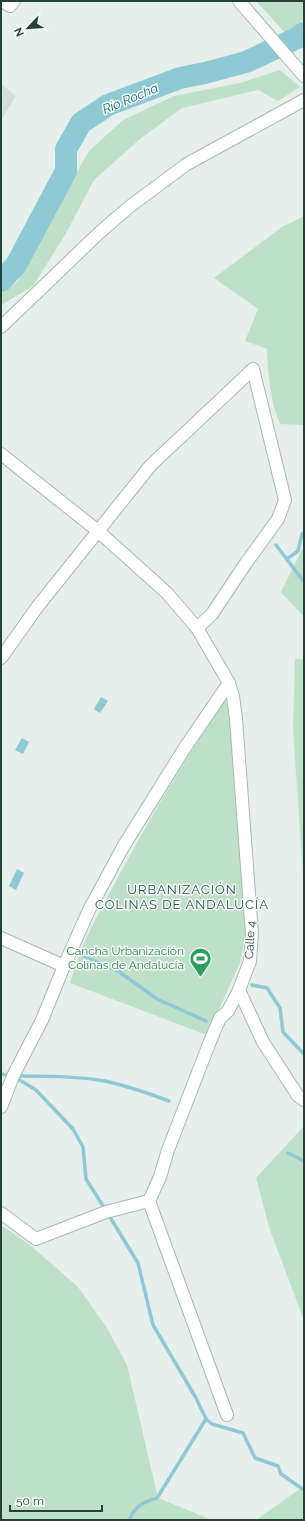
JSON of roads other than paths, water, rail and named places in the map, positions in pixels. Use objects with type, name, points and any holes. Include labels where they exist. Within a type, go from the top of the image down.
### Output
[{"type":"street","points":[[2,1],[10,6],[14,1]]},
{"type":"street","points":[[239,1],[301,72]]},
{"type":"street","points":[[1,327],[99,233],[129,207],[186,164],[304,100]]},
{"type":"street","points":[[1,658],[38,606],[151,466],[253,369],[285,500],[278,519],[212,614],[197,628]]},
{"type":"street","name":"Calle 4","points":[[1,454],[98,531],[167,593],[197,628],[229,683],[233,696],[252,934],[250,961],[240,990],[228,1011],[220,1018],[168,1150],[160,1177],[149,1201]]},
{"type":"street","points":[[1,1107],[13,1076],[42,1020],[89,910],[123,847],[184,749],[229,683]]},
{"type":"street","points":[[1,938],[64,966]]},
{"type":"street","points":[[240,990],[263,1042],[298,1096],[304,1100]]},
{"type":"street","points":[[1,1213],[36,1239],[106,1212],[149,1201],[227,1415]]},
{"type":"water","points":[[101,697],[108,701],[100,713],[94,709]]},
{"type":"water","points":[[22,738],[29,742],[23,754],[15,750]]},
{"type":"water","points":[[17,869],[24,873],[16,890],[9,886]]},
{"type":"waterway","name":"Río Rocha","points":[[1,281],[16,265],[66,171],[66,149],[81,123],[108,105],[180,78],[246,62],[297,38],[304,33]]},
{"type":"waterway","points":[[287,559],[298,551],[302,534],[304,533]]},
{"type":"waterway","points":[[276,545],[304,582]]},
{"type":"waterway","points":[[83,956],[118,971],[157,999],[206,1021]]},
{"type":"waterway","points":[[252,985],[267,988],[280,1008],[283,1032],[304,1054]]},
{"type":"waterway","points":[[1,1074],[13,1076],[36,1090],[73,1129],[83,1147],[86,1179],[105,1209]]},
{"type":"waterway","points":[[16,1076],[49,1076],[94,1079],[121,1085],[169,1101]]},
{"type":"waterway","points":[[288,1153],[304,1161]]},
{"type":"waterway","points":[[108,1214],[138,1263],[153,1325],[196,1398],[206,1419],[212,1424],[243,1433],[255,1458],[278,1466],[281,1474],[304,1490]]},
{"type":"waterway","points":[[130,1520],[140,1505],[157,1498],[206,1419]]},
{"type":"place","name":"Cancha Urbanización Colinas de Andalucía","points":[[200,978]]},
{"type":"district","name":"URBANIZACIÓN COLINAS DE ANDALUCÍA","points":[[182,896]]}]
